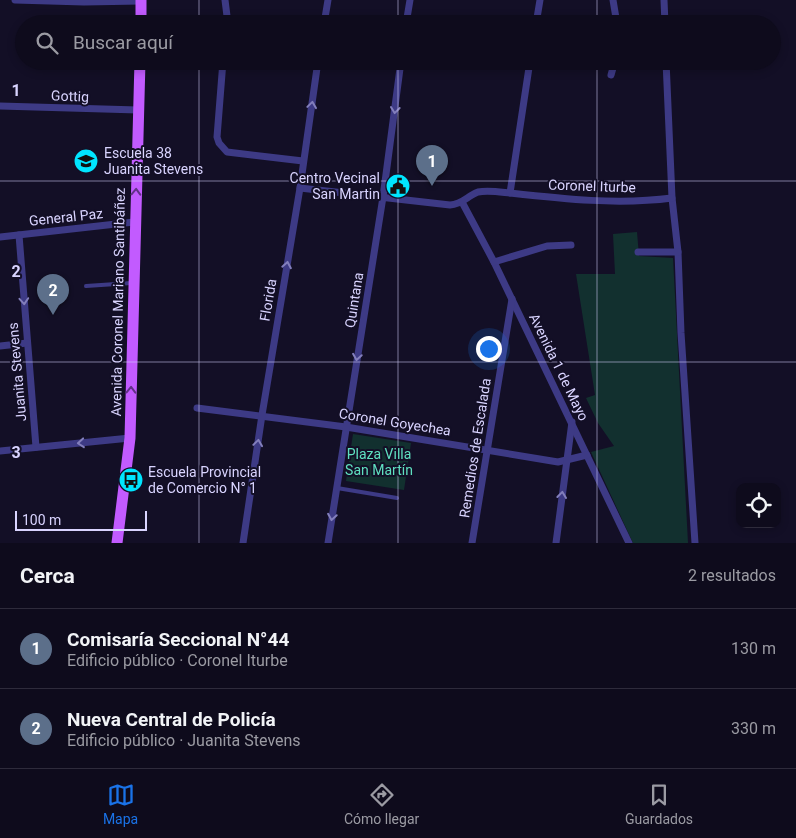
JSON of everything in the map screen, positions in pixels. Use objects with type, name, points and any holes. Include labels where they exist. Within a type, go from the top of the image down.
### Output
[{"type":"main road","points":[[140,15],[141,0]]},
{"type":"main road","name":"Avenida Coronel Mariano Santibáñez","points":[[117,543],[130,438],[134,222],[140,70]]},
{"type":"street","points":[[15,0],[84,2],[141,0]]},
{"type":"street","points":[[225,0],[227,15]]},
{"type":"street","points":[[326,15],[328,0]]},
{"type":"street","points":[[408,15],[410,0]]},
{"type":"street","points":[[538,15],[540,0]]},
{"type":"street","points":[[613,0],[616,15]]},
{"type":"street","points":[[664,0],[665,15]]},
{"type":"street","points":[[223,70],[217,137],[219,143],[227,152],[303,161]]},
{"type":"street","name":"Florida","points":[[243,543],[262,415],[300,188],[317,70]]},
{"type":"street","name":"Quintana","points":[[328,543],[382,197],[399,70]]},
{"type":"street","points":[[300,188],[450,205],[462,202],[479,192],[510,193],[529,70]]},
{"type":"street","points":[[611,75],[612,70]]},
{"type":"street","points":[[666,70],[672,198],[678,252],[695,543]]},
{"type":"street","name":"Gottig","points":[[0,106],[138,110]]},
{"type":"street","name":"Coronel Iturbe","points":[[510,193],[604,202],[672,198]]},
{"type":"street","name":"Avenida 1 de Mayo","points":[[462,202],[512,298],[629,543]]},
{"type":"street","name":"General Paz","points":[[0,237],[134,222]]},
{"type":"street","name":"Juanita Stevens","points":[[19,235],[36,447]]},
{"type":"street","points":[[494,262],[547,246],[571,245]]},
{"type":"street","points":[[638,252],[678,252]]},
{"type":"street","name":"Remedios de Escalada","points":[[472,543],[512,298]]},
{"type":"street","points":[[0,346],[27,343]]},
{"type":"street","name":"Coronel Goyechea","points":[[197,408],[346,426],[558,462],[587,455]]},
{"type":"street","points":[[556,543],[572,421]]},
{"type":"street","points":[[0,451],[130,438]]},
{"type":"lane","points":[[86,286],[134,282]]},
{"type":"lane","points":[[337,488],[397,498]]},
{"type":"green space","points":[[637,232],[639,256],[673,258],[688,543],[633,543],[591,452],[614,446],[598,423],[586,398],[595,395],[576,274],[615,274],[613,234]]},
{"type":"green space","name":"Plaza Villa San Martín","points":[[353,434],[411,443],[404,490],[346,481]]},
{"type":"place","name":"Escuela 38 Juanita Stevens","points":[[86,161]]},
{"type":"place","name":"Centro Vecinal San Martin","points":[[398,186]]},
{"type":"place","name":"Comisaría Seccional N°44","points":[[432,186]]},
{"type":"place","name":"Nueva Central de Policía","points":[[53,315]]},
{"type":"place","name":"Escuela Provincial de Comercio N° 1","points":[[131,480]]}]
